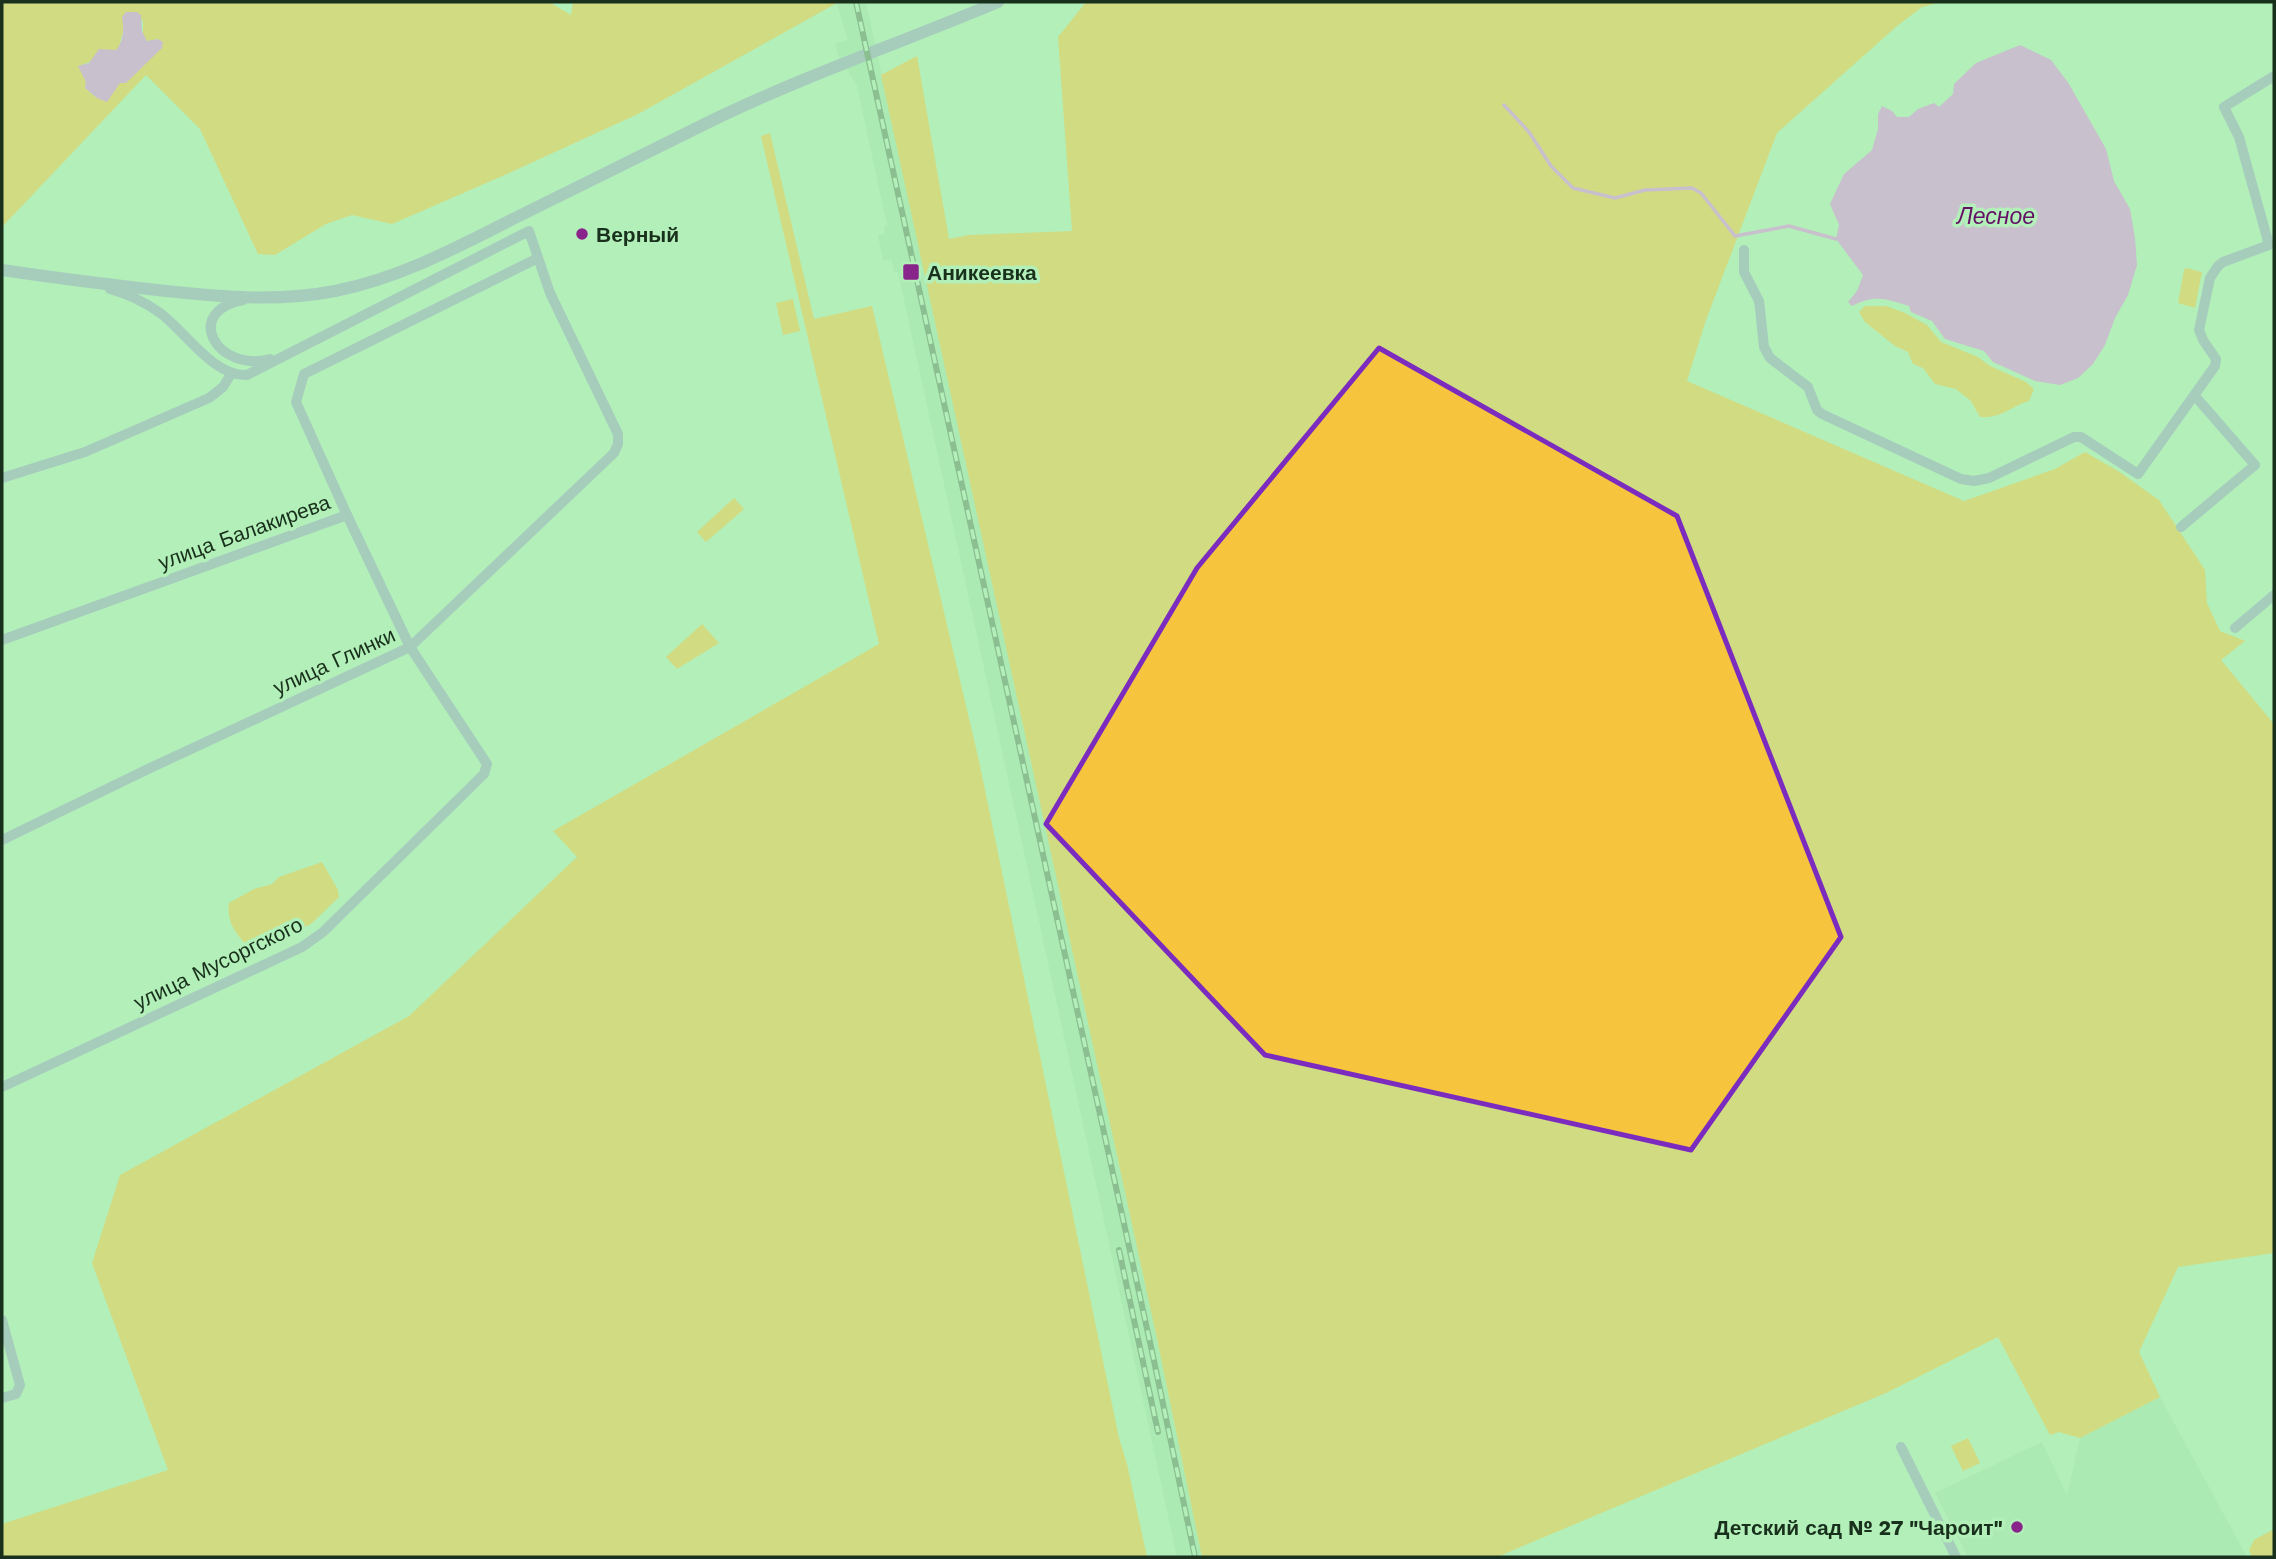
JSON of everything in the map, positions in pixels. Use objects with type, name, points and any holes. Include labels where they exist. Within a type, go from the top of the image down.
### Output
[{"type":"street","points":[[2,270],[83,282],[253,298],[281,298],[335,291],[381,279],[434,259],[648,151],[796,82],[998,2]]},
{"type":"street","points":[[1744,250],[1744,272],[1759,301],[1764,348],[1780,367],[1808,387],[1817,410],[1822,414],[1961,479],[1974,481],[1989,478],[2074,437],[2081,437],[2138,474],[2215,366],[2217,359],[2203,341],[2199,330],[2210,278],[2223,262],[2271,244],[2239,137],[2224,107],[2274,76]]},
{"type":"street","points":[[83,282],[122,292],[150,306],[175,325],[222,370],[231,374],[247,375],[529,231],[538,258]]},
{"type":"street","name":"улица Глинки","points":[[2,840],[411,647],[614,453],[618,434],[550,293],[538,258]]},
{"type":"street","name":"улица Балакирева","points":[[2,640],[347,515],[296,402],[304,374],[538,258]]},
{"type":"street","points":[[253,298],[233,302],[214,316],[210,328],[217,345],[230,356],[243,361],[259,362],[289,354]]},
{"type":"street","points":[[2,478],[85,452],[209,398],[223,387],[231,374]]},
{"type":"street","points":[[2181,527],[2255,465],[2195,396]]},
{"type":"street","points":[[347,515],[411,647]]},
{"type":"street","points":[[2235,628],[2274,594]]},
{"type":"street","name":"улица Мусоргского","points":[[2,1087],[303,947],[323,932],[484,774],[488,764],[411,647]]},
{"type":"street","points":[[2,1320],[20,1385],[16,1394],[2,1398]]},
{"type":"street","points":[[1901,1447],[1956,1557]]},
{"type":"highlighted area","points":[[1379,348],[1677,516],[1841,937],[1691,1150],[1265,1055],[1046,824],[1197,568]]},
{"type":"shaded area","points":[[2,2],[549,2],[571,15],[573,2],[837,3],[638,114],[507,174],[392,224],[352,215],[326,224],[275,255],[258,254],[200,129],[146,75],[2,227]],"holes":[[[143,20],[143,36],[147,41],[158,39],[162,42],[162,48],[120,83],[97,98],[85,88],[86,82],[79,66],[116,51],[124,29]]]},
{"type":"shaded area","points":[[836,2],[866,2],[1156,1334],[1202,1557],[1177,1557],[898,272],[894,272],[891,259],[883,261],[878,235],[885,234],[884,226],[887,225],[857,86],[838,55],[835,43],[848,40]]},
{"type":"shaded area","points":[[1086,2],[1942,2],[1922,7],[1897,26],[1777,133],[1706,320],[1687,381],[1964,501],[2055,469],[2085,452],[2159,500],[2205,570],[2207,603],[2220,631],[2245,641],[2221,660],[2274,724],[2274,1253],[2178,1267],[2139,1352],[2160,1397],[2080,1438],[2059,1432],[2050,1435],[1998,1337],[1886,1393],[1497,1557],[1202,1557],[1156,1334],[881,75],[917,56],[949,239],[969,235],[1072,231],[1058,37]]},
{"type":"shaded area","points":[[770,133],[814,319],[872,306],[979,761],[1119,1438],[1147,1557],[2,1557],[2,1524],[168,1470],[92,1263],[120,1175],[409,1016],[577,857],[553,831],[879,644],[761,136]]},
{"type":"shaded area","points":[[2186,268],[2202,272],[2195,308],[2178,303]]},
{"type":"shaded area","points":[[793,299],[800,331],[783,335],[776,303]]},
{"type":"shaded area","points":[[1865,306],[1886,306],[1905,313],[1927,325],[1941,342],[1978,357],[1990,366],[2026,382],[2034,389],[2029,401],[2000,414],[1980,417],[1971,401],[1956,389],[1935,384],[1923,368],[1913,364],[1908,352],[1895,346],[1865,322],[1859,312]]},
{"type":"shaded area","points":[[734,498],[744,509],[706,542],[697,532]]},
{"type":"shaded area","points":[[702,624],[719,643],[677,669],[666,657]]},
{"type":"shaded area","points":[[322,862],[338,890],[339,897],[312,923],[255,952],[235,931],[230,918],[229,903],[254,889],[272,884],[279,877]]},
{"type":"shaded area","points":[[2160,1397],[2247,1557],[1968,1557],[1935,1493],[2042,1442],[2067,1495],[2080,1438]]},
{"type":"shaded area","points":[[1968,1438],[1980,1463],[1963,1471],[1951,1446]]},
{"type":"shaded area","points":[[2274,1529],[2274,1557],[2252,1557],[2249,1550],[2254,1540]]},
{"type":"water","points":[[126,12],[137,12],[141,15],[142,31],[147,41],[158,39],[163,42],[162,48],[126,83],[120,83],[107,102],[85,88],[86,82],[78,66],[89,63],[99,49],[116,50],[122,39],[122,17]]},
{"type":"water","name":"Лесное","points":[[2020,45],[2051,60],[2069,84],[2106,149],[2114,181],[2130,209],[2135,238],[2137,265],[2128,295],[2115,318],[2105,345],[2093,364],[2078,378],[2060,385],[2035,381],[1993,362],[1984,351],[1945,339],[1932,321],[1911,312],[1909,306],[1880,299],[1867,300],[1852,306],[1848,302],[1857,291],[1863,275],[1836,239],[1839,225],[1830,204],[1844,174],[1872,150],[1878,129],[1878,114],[1882,106],[1897,117],[1909,117],[1918,109],[1934,103],[1939,107],[1953,94],[1954,84],[1976,63]]},
{"type":"waterway","points":[[1504,105],[1529,132],[1551,166],[1573,188],[1615,198],[1645,190],[1692,188],[1701,193],[1735,236],[1789,226],[1836,239]]},
{"type":"railway","points":[[856,2],[1195,1557]]},
{"type":"railway","points":[[1119,1250],[1158,1432]]},
{"type":"place","name":"Верный","points":[[582,234]]},
{"type":"place","name":"Аникеевка","points":[[911,272]]},
{"type":"place","name":"Детский сад № 27 \"Чароит\"","points":[[2017,1527]]}]
